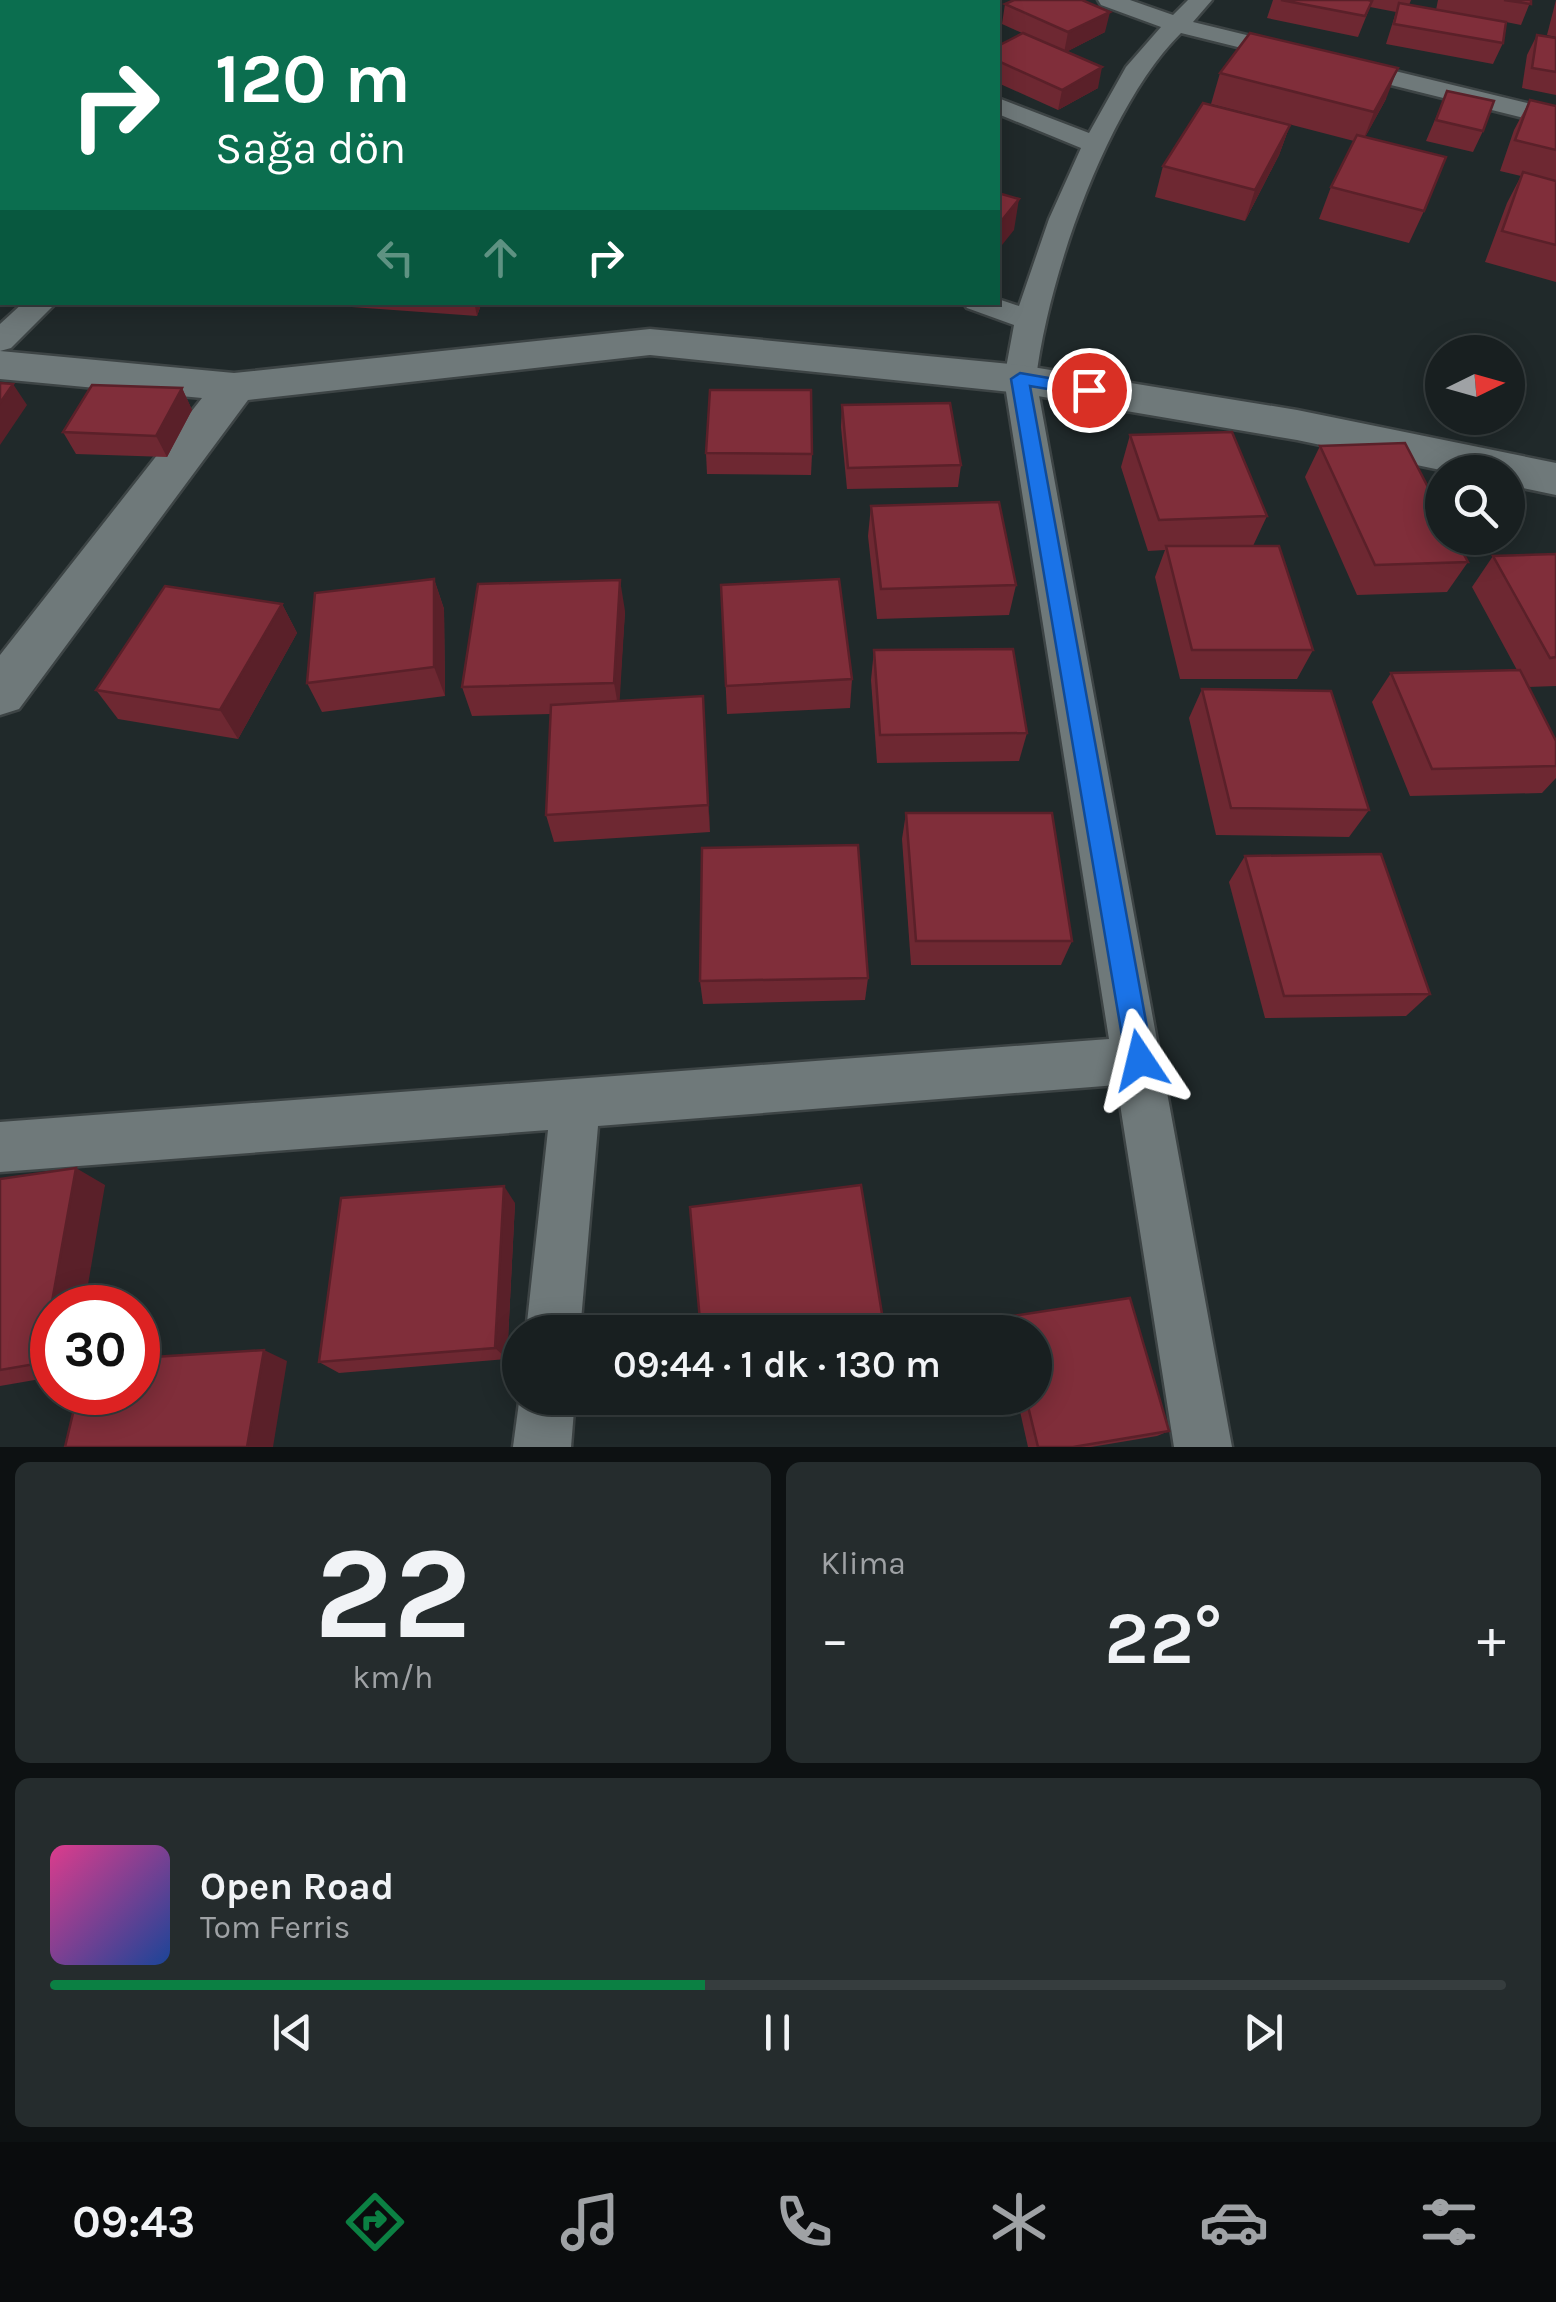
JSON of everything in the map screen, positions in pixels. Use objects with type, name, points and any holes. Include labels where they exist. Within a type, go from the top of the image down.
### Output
[{"type":"street","points":[[1109,0],[1178,24],[1556,118]]},
{"type":"street","points":[[1201,0],[1140,65],[1097,145],[1055,242],[1022,345],[1020,379],[1140,1060],[1203,1447]]},
{"type":"street","points":[[1000,106],[1097,145]]},
{"type":"street","points":[[0,341],[39,305]]},
{"type":"street","points":[[987,305],[1032,321]]},
{"type":"street","points":[[0,365],[234,387],[650,342],[1020,379],[1297,425],[1556,479]]},
{"type":"street","points":[[0,694],[234,387]]},
{"type":"street","points":[[0,1147],[1140,1060]]},
{"type":"street","points":[[555,1315],[575,1103]]},
{"type":"street","points":[[542,1447],[545,1415]]},
{"type":"building","points":[[1014,0],[1082,0],[1110,12],[1068,32],[1005,4]]},
{"type":"building","points":[[1281,0],[1368,0],[1372,1],[1365,16]]},
{"type":"building","points":[[1399,3],[1506,22],[1503,43],[1394,24]]},
{"type":"building","points":[[1023,33],[1102,67],[1062,90],[1000,62],[1000,45]]},
{"type":"building","points":[[1250,33],[1398,68],[1374,112],[1220,73]]},
{"type":"building","points":[[1537,35],[1556,38],[1556,72],[1532,68]]},
{"type":"building","points":[[1447,91],[1494,101],[1483,131],[1436,120]]},
{"type":"building","points":[[1530,100],[1556,106],[1556,150],[1515,140]]},
{"type":"building","points":[[1203,103],[1290,125],[1255,190],[1163,166]]},
{"type":"building","points":[[1357,135],[1446,157],[1424,211],[1331,187]]},
{"type":"building","points":[[1523,172],[1556,181],[1556,245],[1502,231]]},
{"type":"building","points":[[1000,194],[1019,199],[1000,223]]},
{"type":"building","points":[[0,383],[13,384],[0,403]]},
{"type":"building","points":[[92,385],[182,388],[156,436],[63,432]]},
{"type":"building","points":[[710,390],[811,390],[812,454],[706,453]]},
{"type":"building","points":[[950,403],[961,465],[848,468],[842,405]]},
{"type":"building","points":[[1232,432],[1267,516],[1159,520],[1130,435]]},
{"type":"building","points":[[1405,443],[1425,481],[1425,555],[1464,555],[1468,562],[1375,565],[1320,446]]},
{"type":"building","points":[[999,502],[1016,585],[881,589],[871,506]]},
{"type":"building","points":[[1166,546],[1279,546],[1313,650],[1192,650]]},
{"type":"building","points":[[1556,554],[1556,657],[1550,658],[1493,556]]},
{"type":"building","points":[[434,579],[434,667],[307,683],[315,593]]},
{"type":"building","points":[[839,579],[852,679],[726,686],[721,585]]},
{"type":"building","points":[[620,580],[614,683],[462,687],[478,584]]},
{"type":"building","points":[[165,586],[282,604],[220,710],[96,690]]},
{"type":"building","points":[[1013,649],[1027,733],[880,735],[874,650]]},
{"type":"building","points":[[1520,670],[1556,741],[1556,766],[1432,769],[1391,673]]},
{"type":"building","points":[[1202,689],[1331,691],[1369,810],[1231,808]]},
{"type":"building","points":[[703,696],[708,805],[546,815],[551,705]]},
{"type":"building","points":[[906,813],[1052,813],[1072,941],[916,941]]},
{"type":"building","points":[[858,845],[868,978],[700,981],[702,848]]},
{"type":"building","points":[[1381,854],[1430,994],[1284,996],[1245,856]]},
{"type":"building","points":[[76,1168],[55,1285],[30,1285],[30,1365],[0,1370],[0,1179]]},
{"type":"building","points":[[861,1185],[882,1315],[700,1315],[690,1207]]},
{"type":"building","points":[[504,1186],[495,1348],[319,1362],[341,1198]]},
{"type":"building","points":[[1130,1298],[1169,1431],[1073,1447],[1038,1447],[1030,1415],[1052,1415],[1052,1315],[1020,1315]]},
{"type":"building","points":[[264,1350],[247,1447],[65,1447],[73,1415],[160,1415],[160,1357]]},
{"type":"route","points":[[1089,390],[1020,379],[1140,1060]]}]
